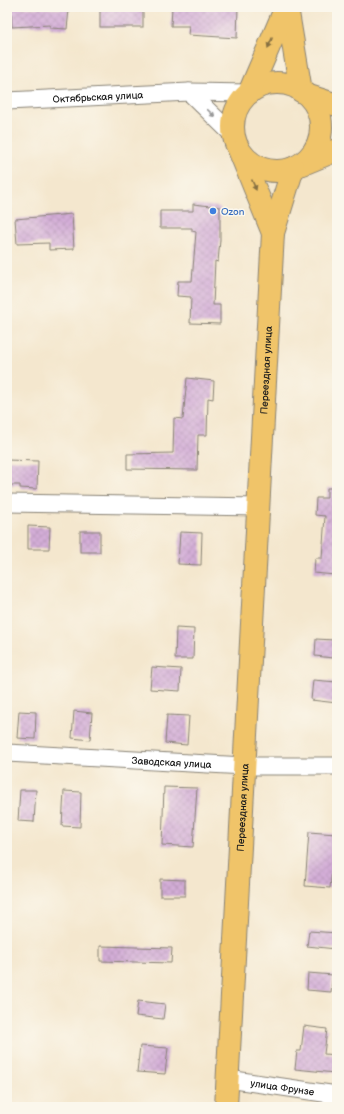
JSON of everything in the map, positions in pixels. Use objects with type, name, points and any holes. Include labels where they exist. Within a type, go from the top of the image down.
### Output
[{"type":"main road","points":[[287,7],[249,93],[239,105],[233,119],[236,142],[250,163],[267,170],[285,171],[337,150]]},
{"type":"main road","points":[[287,7],[305,94],[319,112],[321,132],[315,150],[297,166]]},
{"type":"main road","points":[[249,93],[268,84],[290,85],[305,94],[337,105]]},
{"type":"main road","name":"Переездная улица","points":[[236,142],[273,233]]},
{"type":"main road","name":"Переездная улица","points":[[226,1107],[273,233],[297,166]]},
{"type":"street","name":"Октябрьская улица","points":[[7,101],[189,92],[249,93]]},
{"type":"street","points":[[189,92],[236,142]]},
{"type":"street","points":[[7,503],[259,507]]},
{"type":"street","name":"Заводская улица","points":[[7,753],[245,766],[337,766]]},
{"type":"street","name":"улица Фрунзе","points":[[228,1079],[337,1095]]},
{"type":"building","points":[[11,7],[69,9],[67,29],[50,28],[50,25],[12,27]]},
{"type":"building","points":[[100,7],[143,7],[143,27],[100,27]]},
{"type":"building","points":[[172,7],[238,7],[237,38],[188,35],[189,26],[171,26]]},
{"type":"building","points":[[193,204],[220,207],[220,240],[218,262],[215,261],[213,305],[220,305],[220,324],[190,323],[191,297],[177,296],[178,281],[192,281],[196,232],[192,231],[192,228],[160,228],[160,211],[193,211]]},
{"type":"building","points":[[72,214],[74,249],[49,250],[49,243],[17,244],[15,219]]},
{"type":"building","points":[[187,378],[214,381],[213,399],[208,398],[207,435],[198,435],[197,470],[127,469],[127,454],[173,453],[174,418],[183,419]]},
{"type":"building","points":[[7,460],[38,461],[37,489],[20,488],[20,485],[7,485]]},
{"type":"building","points":[[327,488],[337,488],[337,553],[335,575],[314,573],[315,558],[322,558],[325,516],[315,515],[316,498],[327,498]]},
{"type":"building","points":[[28,526],[50,527],[49,549],[28,549]]},
{"type":"building","points":[[80,531],[100,531],[100,552],[80,552]]},
{"type":"building","points":[[180,532],[202,533],[201,565],[178,564]]},
{"type":"building","points":[[176,628],[194,629],[193,659],[175,659]]},
{"type":"building","points":[[316,639],[334,640],[333,658],[315,656]]},
{"type":"building","points":[[152,667],[181,669],[180,691],[150,689]]},
{"type":"building","points":[[313,680],[337,682],[337,703],[311,700]]},
{"type":"building","points":[[19,711],[36,712],[35,739],[17,738]]},
{"type":"building","points":[[74,711],[92,713],[90,740],[72,738]]},
{"type":"building","points":[[167,715],[189,716],[187,745],[165,743]]},
{"type":"building","points":[[164,787],[197,788],[193,847],[162,845]]},
{"type":"building","points":[[20,790],[36,790],[34,822],[18,821]]},
{"type":"building","points":[[64,791],[81,792],[80,827],[62,826]]},
{"type":"building","points":[[309,832],[336,834],[330,888],[305,886]]},
{"type":"building","points":[[160,879],[185,880],[185,896],[160,896]]},
{"type":"building","points":[[309,931],[337,933],[336,949],[307,946]]},
{"type":"building","points":[[100,946],[172,948],[171,963],[100,961]]},
{"type":"building","points":[[308,973],[333,975],[331,992],[307,990]]},
{"type":"building","points":[[138,1001],[165,1004],[163,1019],[136,1016]]},
{"type":"building","points":[[304,1026],[327,1029],[324,1054],[337,1055],[335,1073],[295,1069],[297,1051],[301,1051]]},
{"type":"building","points":[[140,1046],[168,1048],[165,1074],[137,1072]]},
{"type":"place","name":"Ozon","points":[[213,211]]}]
